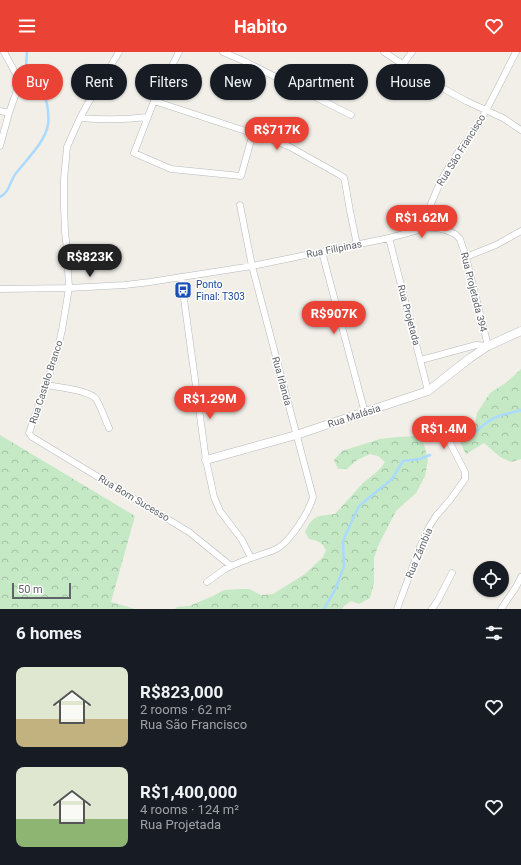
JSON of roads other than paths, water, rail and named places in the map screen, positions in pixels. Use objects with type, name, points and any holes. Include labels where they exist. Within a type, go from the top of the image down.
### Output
[{"type":"street","points":[[0,146],[16,93],[18,81],[17,76],[4,52]]},
{"type":"street","name":"Rua Castelo Branco","points":[[32,437],[29,430],[56,356],[69,288],[65,232],[65,173],[68,147],[80,118],[119,52]]},
{"type":"street","points":[[179,52],[154,101],[134,153],[171,169],[241,176],[253,133]]},
{"type":"street","points":[[223,52],[351,115]]},
{"type":"street","points":[[384,52],[403,64],[412,52]]},
{"type":"street","name":"Rua São Francisco","points":[[422,229],[442,179],[456,155],[476,128],[516,52]]},
{"type":"street","points":[[445,90],[503,118],[521,130]]},
{"type":"street","points":[[154,101],[270,139],[290,147],[340,175],[344,178],[347,189],[357,245]]},
{"type":"street","points":[[0,111],[9,113]]},
{"type":"street","points":[[80,118],[117,120],[147,117]]},
{"type":"street","name":"Rua Irlanda","points":[[240,205],[252,266],[313,497],[306,515],[284,544],[277,549],[251,558]]},
{"type":"street","name":"Rua Filipinas","points":[[181,277],[252,266],[357,245],[422,229],[438,228],[455,234],[460,239]]},
{"type":"street","points":[[466,257],[496,245],[521,231]]},
{"type":"street","name":"Rua Projetada","points":[[389,238],[428,391]]},
{"type":"street","name":"Rua Projetada 394","points":[[460,239],[466,257],[488,346]]},
{"type":"street","points":[[322,252],[365,413]]},
{"type":"street","points":[[0,289],[69,288],[131,284],[181,277],[206,460],[214,497],[220,511],[242,540],[251,558],[225,569],[207,582]]},
{"type":"street","name":"Rua Malásia","points":[[206,460],[296,435],[428,391],[488,346],[521,331]]},
{"type":"street","points":[[420,360],[476,345],[488,346]]},
{"type":"street","points":[[46,385],[79,391],[93,396],[98,402],[109,428]]},
{"type":"street","name":"Rua Zâmbia","points":[[398,609],[420,547],[429,527],[464,481],[465,477],[465,472],[449,441],[441,420]]},
{"type":"street","name":"Rua Bom Sucesso","points":[[32,437],[189,532],[231,566]]},
{"type":"street","points":[[432,609],[452,573]]},
{"type":"street","points":[[501,609],[521,577]]},
{"type":"waterway","points":[[0,197],[4,195],[8,189],[14,175],[36,150],[47,130],[48,119],[46,100],[39,87],[27,75],[27,52]]},
{"type":"waterway","points":[[473,434],[495,417],[521,410]]},
{"type":"waterway","points":[[324,609],[335,590],[344,566],[343,541],[359,506],[392,479],[403,461],[420,459],[430,455]]},
{"type":"place","name":"Ponto Final: T303","points":[[183,290]]}]
